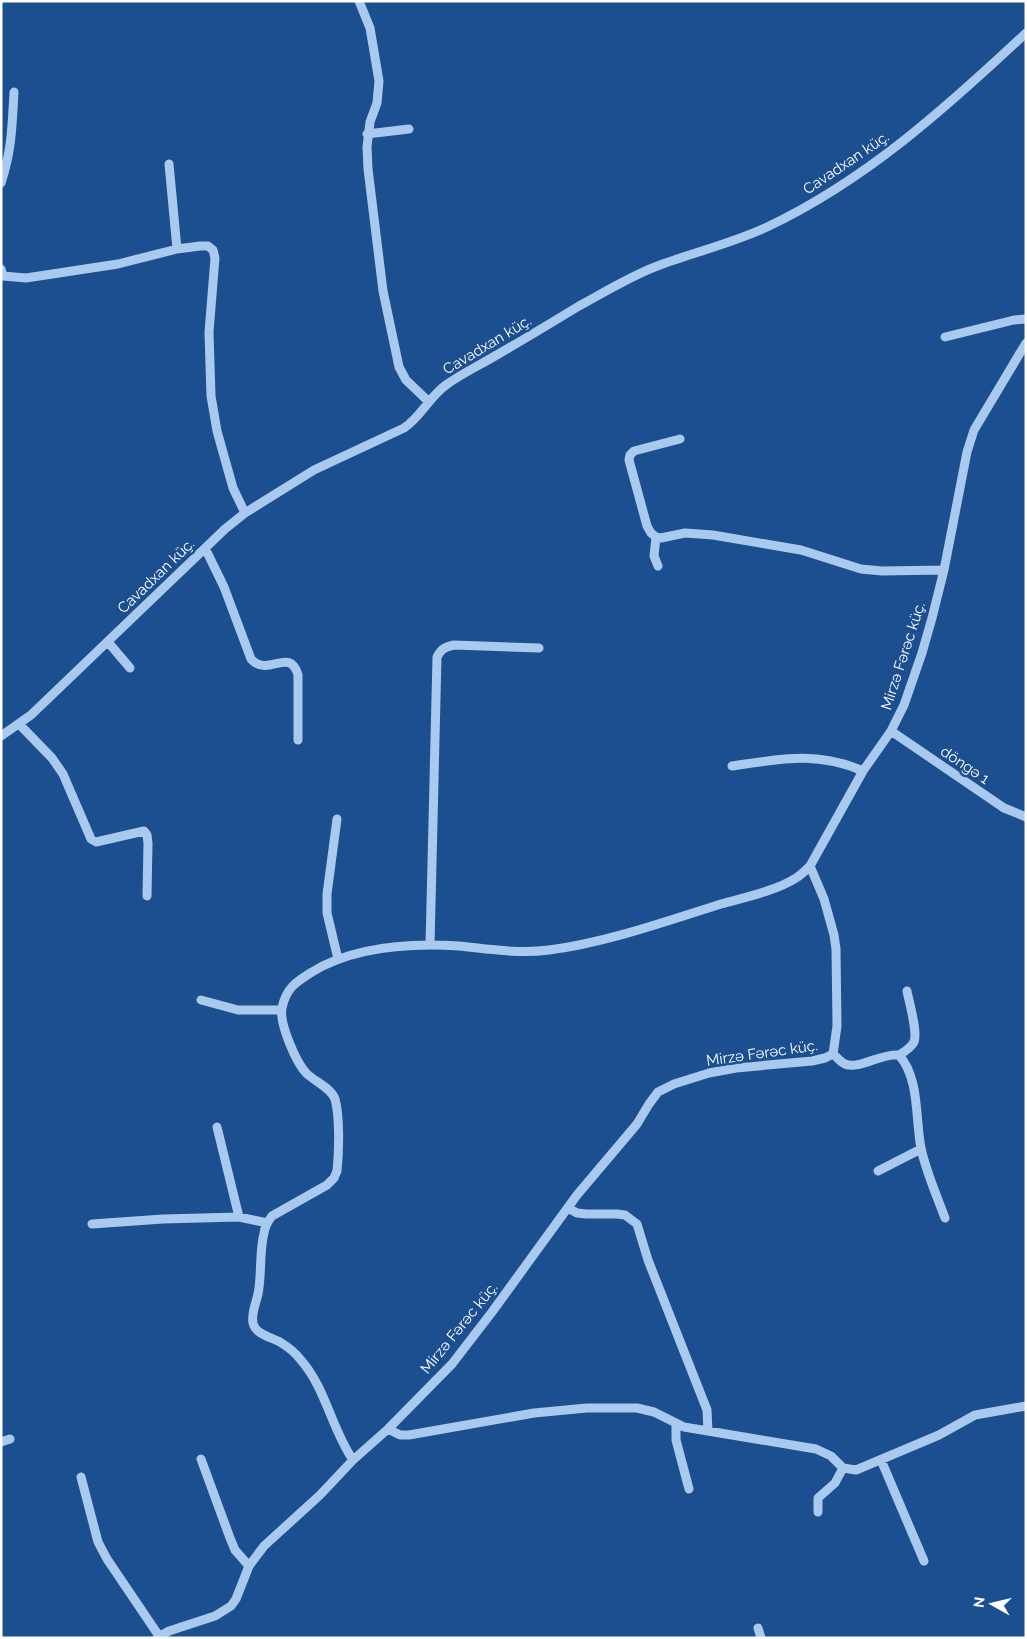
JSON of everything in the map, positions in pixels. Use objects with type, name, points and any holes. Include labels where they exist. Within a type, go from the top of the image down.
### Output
[{"type":"street","points":[[359,1],[370,28],[379,81],[377,103],[367,134],[368,169],[382,282],[399,367],[406,380],[429,402]]},
{"type":"street","name":"Cavadxan küç.","points":[[1,736],[31,715],[245,512],[314,470],[404,428],[421,414],[444,386],[639,274],[658,265],[765,228],[825,195],[865,170],[905,140],[1026,34]]},
{"type":"street","points":[[1,183],[9,161],[12,141],[14,92]]},
{"type":"street","points":[[367,134],[409,128]]},
{"type":"street","points":[[169,164],[177,249]]},
{"type":"street","points":[[2,275],[26,278],[109,265],[177,249],[208,246],[213,250],[215,258],[209,332],[211,396],[217,431],[228,469],[245,512]]},
{"type":"street","points":[[946,337],[1014,320],[1026,319]]},
{"type":"street","name":"Mirzə Fərəc küç.","points":[[158,1637],[169,1631],[215,1616],[231,1606],[249,1566],[264,1546],[388,1429],[452,1364],[576,1195],[637,1124],[653,1097],[666,1087],[709,1073],[736,1068],[812,1061],[833,1054],[837,1026],[835,942],[824,899],[810,866],[904,705],[922,653],[944,570],[967,452],[974,430],[1026,343]]},
{"type":"street","points":[[680,439],[634,451],[630,455],[629,460],[647,526],[656,537],[661,538],[686,533],[713,535],[801,550],[861,569],[882,571],[944,570]]},
{"type":"street","points":[[656,537],[654,556],[658,566]]},
{"type":"street","points":[[205,548],[224,587],[251,659],[256,664],[262,666],[287,662],[293,663],[296,668],[298,675],[298,740]]},
{"type":"street","points":[[108,642],[130,668]]},
{"type":"street","points":[[430,945],[437,657],[444,647],[454,645],[539,648]]},
{"type":"street","points":[[19,724],[52,758],[63,774],[91,839],[96,842],[144,831],[147,835],[147,896]]},
{"type":"street","name":"döngə 1","points":[[890,731],[1004,808],[1026,817]]},
{"type":"street","points":[[732,766],[784,758],[812,758],[838,761],[864,771]]},
{"type":"street","points":[[337,819],[327,894],[327,913],[338,959]]},
{"type":"street","points":[[353,1460],[340,1437],[322,1391],[311,1372],[291,1349],[261,1334],[256,1330],[252,1322],[261,1276],[262,1244],[267,1223],[272,1216],[327,1185],[334,1178],[338,1162],[337,1113],[334,1098],[330,1092],[306,1073],[299,1062],[284,1026],[281,1010],[287,992],[294,984],[338,959],[364,952],[430,945],[527,951],[569,947],[637,930],[756,894],[796,879],[810,866]]},
{"type":"street","points":[[899,1055],[914,1042],[915,1034],[907,991]]},
{"type":"street","points":[[201,1000],[238,1010],[281,1010]]},
{"type":"street","points":[[833,1054],[848,1065],[859,1064],[892,1054],[899,1055],[906,1063],[911,1081],[921,1148],[945,1218]]},
{"type":"street","points":[[217,1127],[239,1217]]},
{"type":"street","points":[[878,1171],[921,1148]]},
{"type":"street","points":[[568,1208],[576,1213],[625,1215],[637,1224],[648,1260],[707,1410],[708,1431]]},
{"type":"street","points":[[92,1224],[154,1219],[239,1217],[267,1223]]},
{"type":"street","points":[[388,1429],[400,1435],[408,1435],[534,1413],[587,1408],[645,1409],[676,1424],[816,1449],[831,1456],[843,1468],[856,1470],[939,1435],[975,1415],[1026,1406]]},
{"type":"street","points":[[676,1424],[676,1440],[688,1489]]},
{"type":"street","points":[[201,1459],[235,1550],[249,1566]]},
{"type":"street","points":[[881,1460],[924,1561]]},
{"type":"street","points":[[818,1512],[818,1498],[835,1483],[843,1468]]},
{"type":"street","points":[[81,1477],[98,1542],[158,1637]]},
{"type":"street","points":[[758,1628],[762,1638]]}]
